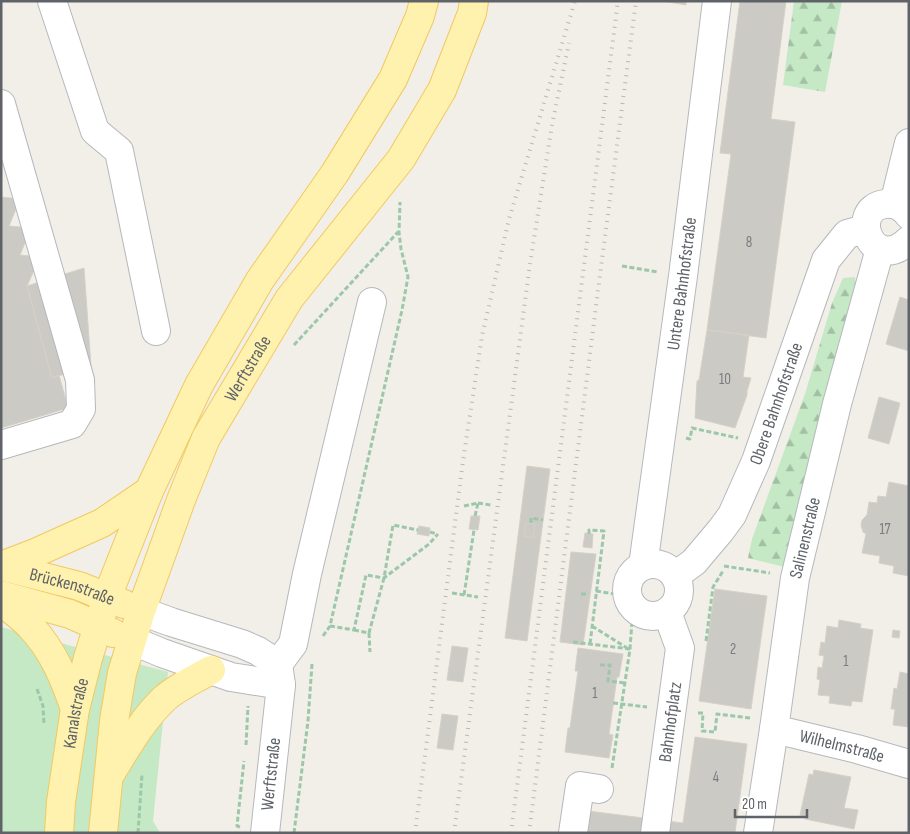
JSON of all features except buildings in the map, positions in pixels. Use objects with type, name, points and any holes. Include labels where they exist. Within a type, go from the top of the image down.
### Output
[{"type":"main road","name":"Werftstraße","points":[[107,597],[149,491],[198,385],[260,280],[335,172],[393,80],[420,16],[424,1]]},
{"type":"main road","name":"Werftstraße","points":[[141,611],[181,500],[206,438],[290,300],[401,159],[442,90],[472,13],[474,1]]},
{"type":"main road","points":[[1,566],[102,523],[149,491]]},
{"type":"main road","name":"Brückenstraße","points":[[1,566],[79,586],[141,611]]},
{"type":"main road","name":"Brückenstraße","points":[[1,595],[70,614],[131,640]]},
{"type":"main road","name":"Kanalstraße","points":[[59,833],[61,802],[75,710],[107,597]]},
{"type":"main road","points":[[1,601],[31,627],[52,655],[65,681],[75,710]]},
{"type":"main road","points":[[103,833],[115,711],[122,673],[141,611]]},
{"type":"main road","points":[[108,778],[142,724],[164,699],[210,670]]},
{"type":"street","points":[[52,1],[95,131],[119,151],[156,331]]},
{"type":"street","name":"Untere Bahnhofstraße","points":[[643,566],[656,510],[655,473],[683,276],[718,1]]},
{"type":"street","points":[[1,104],[80,380],[81,409],[72,424],[1,445]]},
{"type":"street","name":"Salinenstraße","points":[[758,833],[795,578],[837,404],[873,239],[867,218],[874,209],[883,204],[901,209],[909,143]]},
{"type":"street","name":"Obere Bahnhofstraße","points":[[675,576],[694,562],[729,520],[762,444],[826,260],[847,234],[873,239]]},
{"type":"street","points":[[873,239],[891,251],[901,248],[909,240]]},
{"type":"street","points":[[279,675],[293,644],[372,302]]},
{"type":"street","points":[[661,565],[669,569],[675,576],[679,585],[679,595],[675,605],[668,612],[656,616],[643,614],[630,602],[627,584],[633,573],[643,566],[661,565]]},
{"type":"street","points":[[141,611],[258,651],[279,675]]},
{"type":"street","name":"Bahnhofplatz","points":[[655,833],[680,648],[668,612]]},
{"type":"street","points":[[131,640],[231,677],[279,675]]},
{"type":"street","name":"Werftstraße","points":[[255,831],[279,675]]},
{"type":"street","name":"Wilhelmstraße","points":[[775,724],[909,764]]},
{"type":"street","points":[[573,833],[580,786],[599,789]]},
{"type":"path","points":[[288,351],[399,232]]},
{"type":"path","points":[[622,266],[683,276]]},
{"type":"path","points":[[690,439],[692,428],[762,444]]},
{"type":"path","points":[[476,516],[478,503]]},
{"type":"path","points":[[464,506],[478,503],[491,505]]},
{"type":"path","points":[[531,524],[531,518],[543,520]]},
{"type":"path","points":[[370,652],[369,633],[384,578],[393,525],[418,530]]},
{"type":"path","points":[[464,595],[474,530]]},
{"type":"path","points":[[587,644],[592,626],[604,531],[589,530],[589,534]]},
{"type":"path","points":[[354,630],[366,575],[384,578],[429,544],[438,534],[430,532]]},
{"type":"path","points":[[705,645],[713,587],[726,566],[795,578]]},
{"type":"path","points":[[596,591],[630,602],[630,649],[611,773],[599,789]]},
{"type":"path","points":[[452,594],[478,596]]},
{"type":"path","points":[[581,594],[586,594]]},
{"type":"path","points":[[330,626],[369,633]]},
{"type":"path","points":[[592,626],[630,649]]},
{"type":"path","points":[[573,642],[630,649]]},
{"type":"path","points":[[294,833],[308,722],[312,660]]},
{"type":"path","points":[[600,665],[610,665],[608,681],[625,683]]},
{"type":"path","points":[[35,682],[43,706],[44,730]]},
{"type":"path","points":[[244,701],[248,706],[246,746]]},
{"type":"path","points":[[613,703],[656,708]]},
{"type":"path","points":[[696,713],[704,713],[702,731],[715,732],[717,714],[775,724]]},
{"type":"path","points":[[245,756],[237,826],[255,831]]},
{"type":"path","points":[[138,833],[142,770]]},
{"type":"green space","points":[[794,1],[842,1],[825,92],[783,85]]},
{"type":"green space","points":[[855,277],[856,290],[785,567],[748,558],[752,539],[805,394],[832,303],[843,278]]},
{"type":"green space","points":[[1,627],[168,672],[153,821],[160,833],[1,833]]},
{"type":"railway","points":[[415,833],[463,461],[482,336],[509,219],[575,1]]},
{"type":"railway","points":[[511,833],[618,1]]},
{"type":"railway","points":[[529,833],[636,1]]},
{"type":"railway","points":[[454,833],[530,264],[552,125],[569,43]]}]
